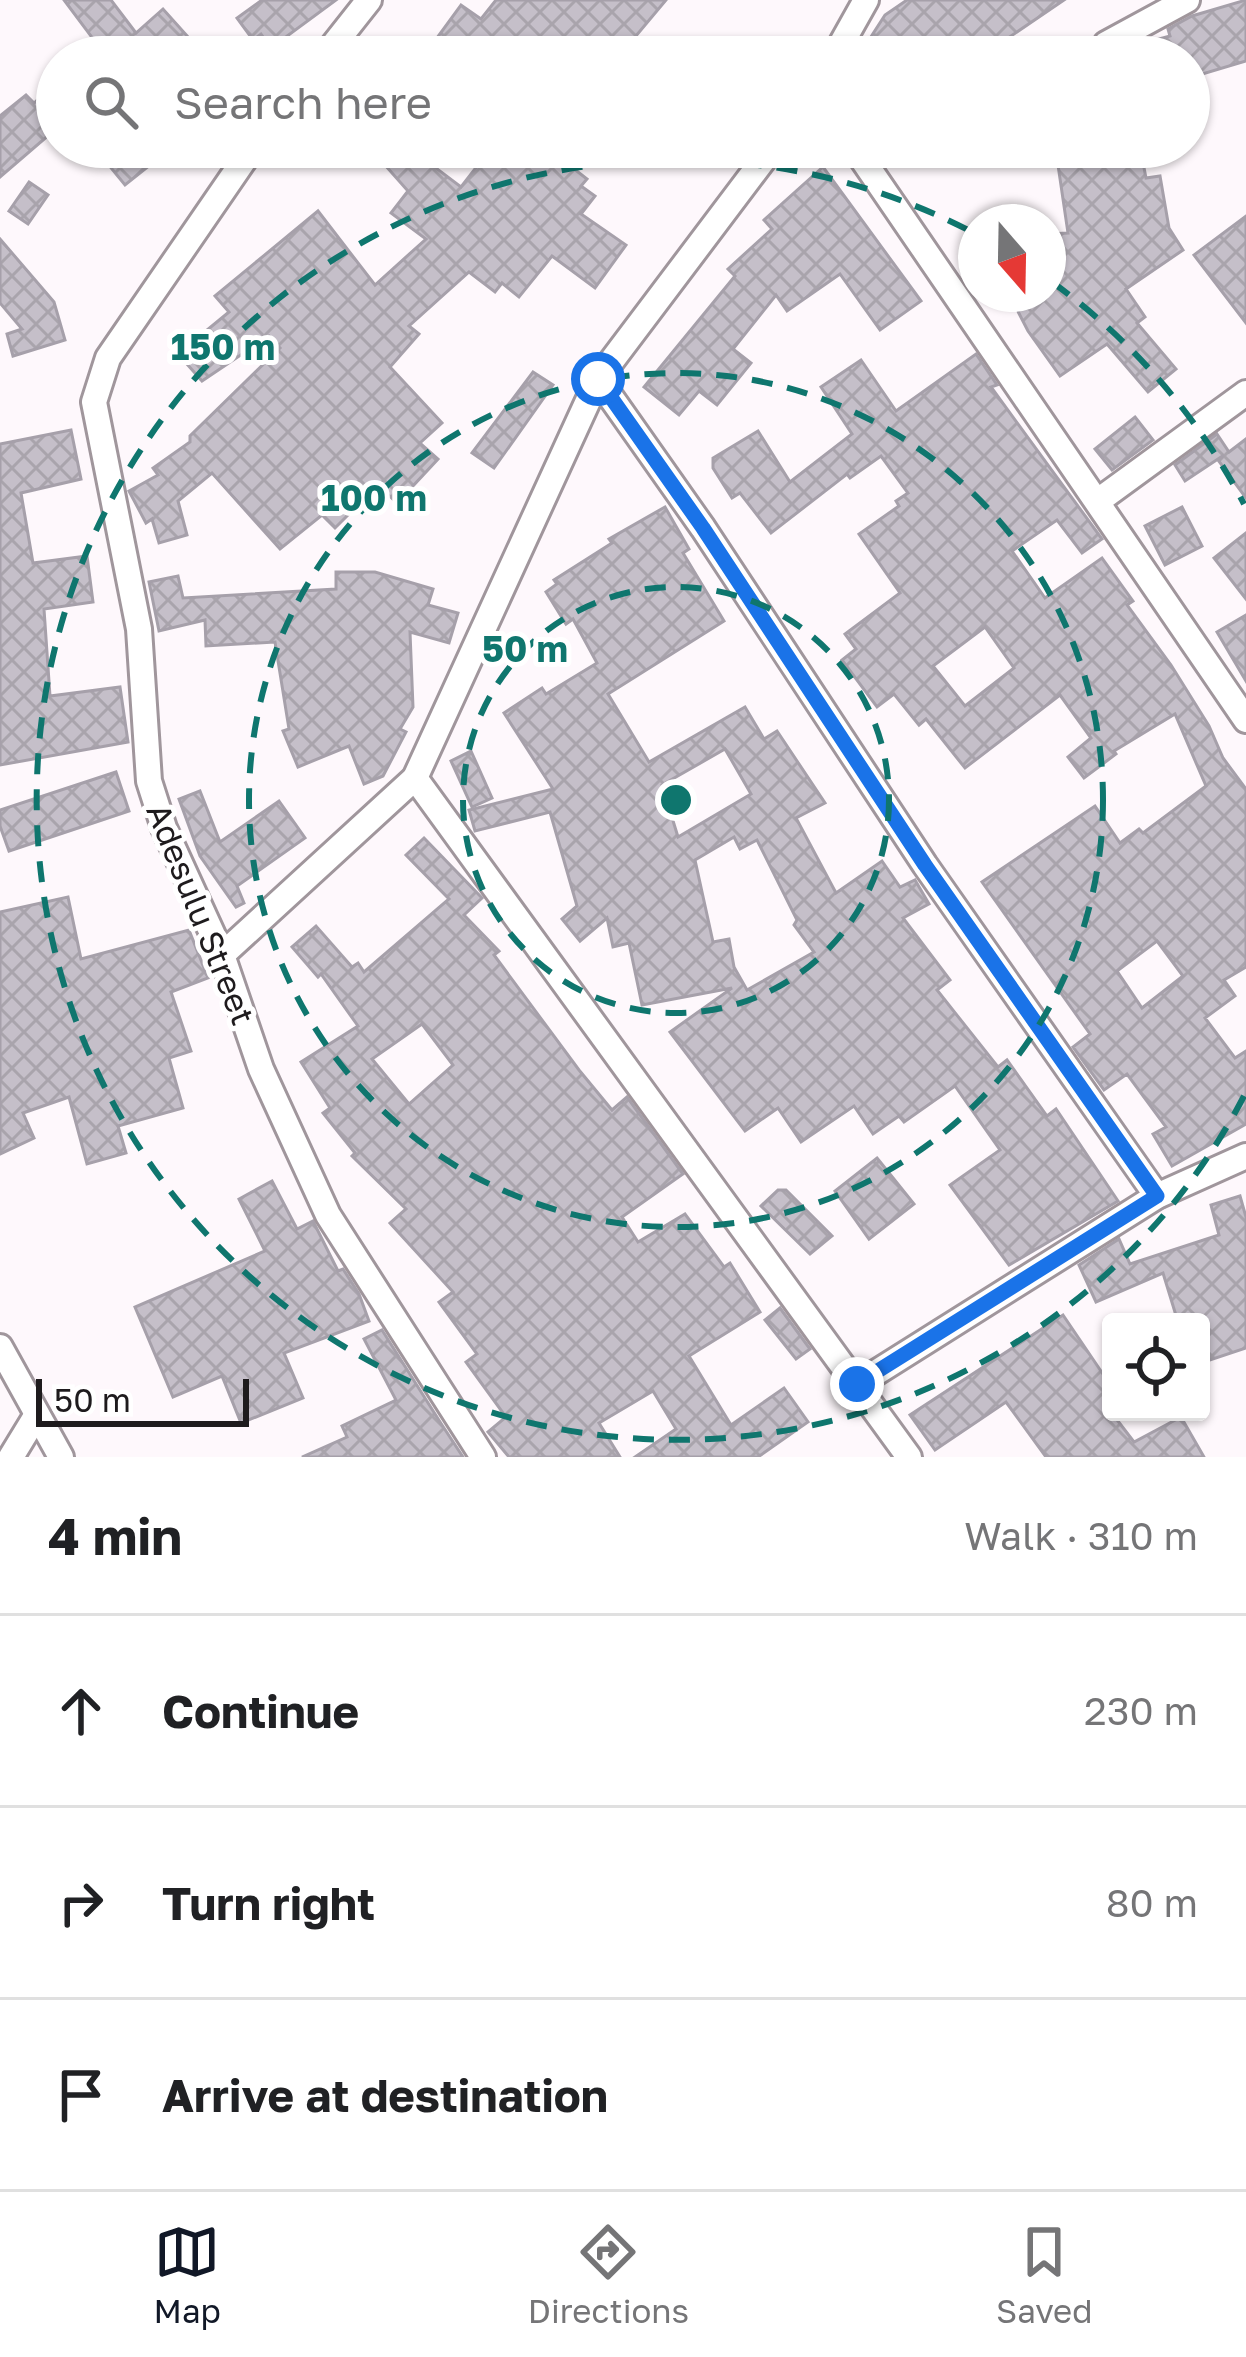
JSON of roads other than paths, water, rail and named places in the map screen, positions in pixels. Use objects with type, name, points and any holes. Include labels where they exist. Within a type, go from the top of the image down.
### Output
[{"type":"street","points":[[341,36],[369,0]]},
{"type":"street","points":[[846,36],[866,0]]},
{"type":"street","points":[[1121,36],[1186,0]]},
{"type":"street","name":"Adesulu Street","points":[[239,168],[108,358],[94,402],[139,629],[149,782],[164,828],[222,955],[260,1069],[328,1215],[482,1457]]},
{"type":"street","points":[[222,955],[415,778],[598,379],[757,168]]},
{"type":"street","points":[[868,168],[1246,720]]},
{"type":"street","points":[[598,379],[703,528],[925,865],[1157,1196]]},
{"type":"street","points":[[1098,501],[1246,393]]},
{"type":"street","points":[[415,778],[909,1457]]},
{"type":"street","points":[[857,1384],[1157,1196],[1246,1156]]},
{"type":"street","points":[[0,1347],[61,1457]]},
{"type":"street","points":[[11,1457],[37,1416]]}]
